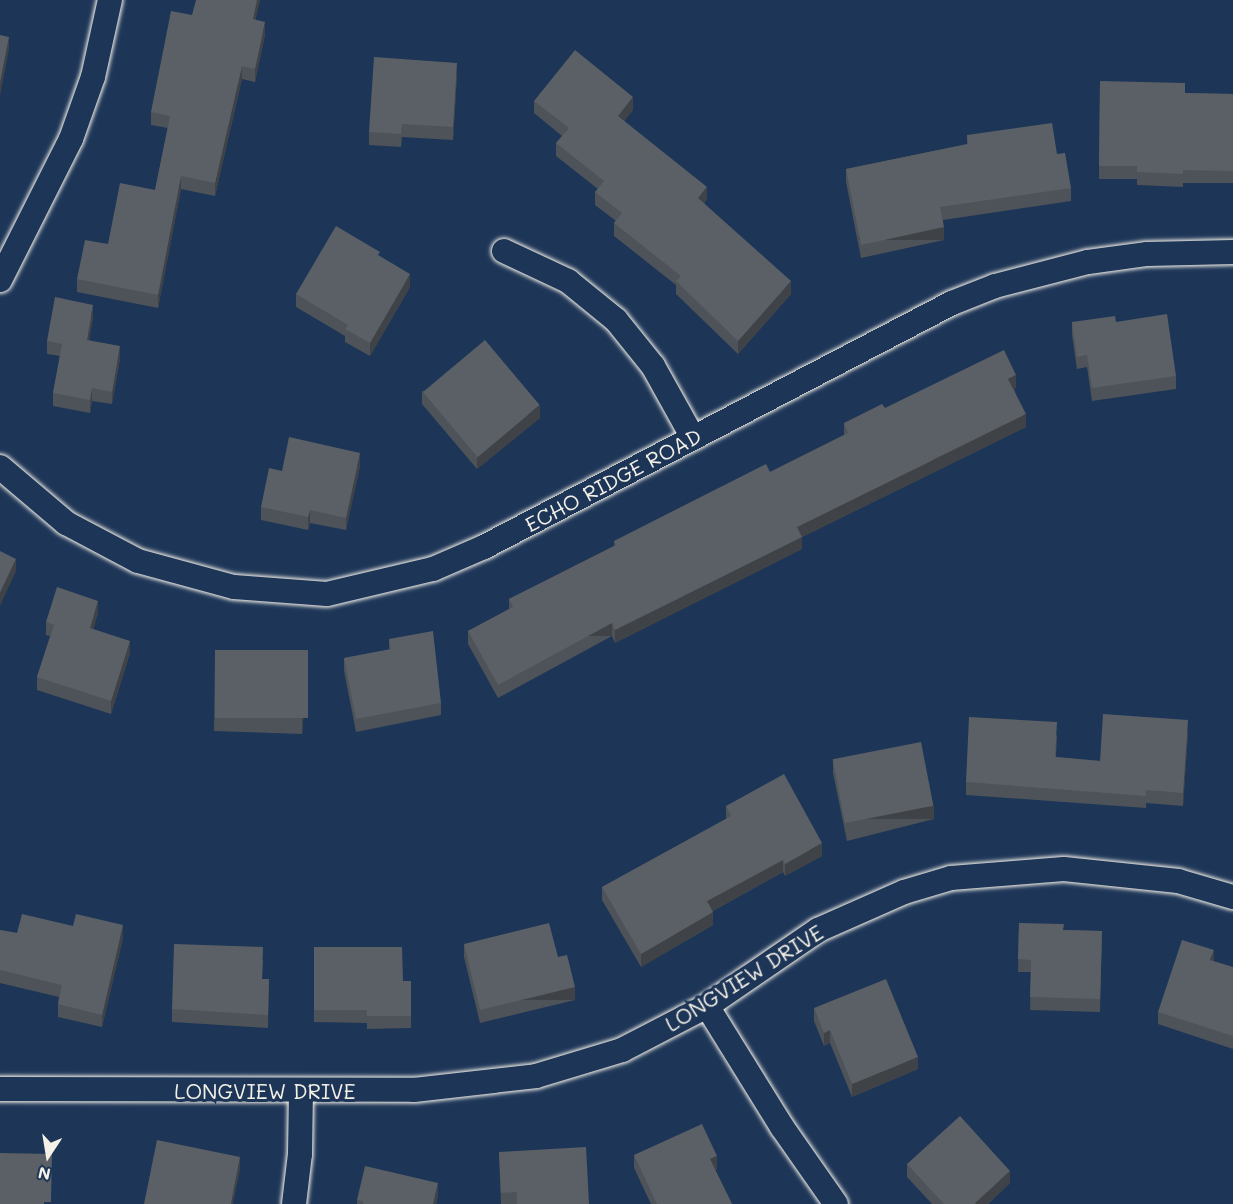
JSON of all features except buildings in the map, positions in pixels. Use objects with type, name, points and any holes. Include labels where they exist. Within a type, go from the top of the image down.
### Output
[{"type":"street","points":[[0,280],[70,139],[93,77],[107,0]]},
{"type":"street","points":[[504,251],[568,281],[616,320],[653,366],[693,438]]},
{"type":"street","name":"ECHO RIDGE ROAD","points":[[0,467],[66,523],[138,561],[234,587],[327,594],[433,569],[484,547],[952,303],[995,286],[1100,260],[1194,251],[1233,252]]},
{"type":"street","name":"LONGVIEW DRIVE","points":[[0,1089],[301,1092],[463,1087],[536,1076],[622,1050],[707,1005],[819,930],[904,892],[951,879],[1064,869],[1178,881],[1232,891]]},
{"type":"street","points":[[707,1005],[782,1127],[836,1204]]},
{"type":"street","points":[[294,1204],[300,1154],[301,1092]]}]
